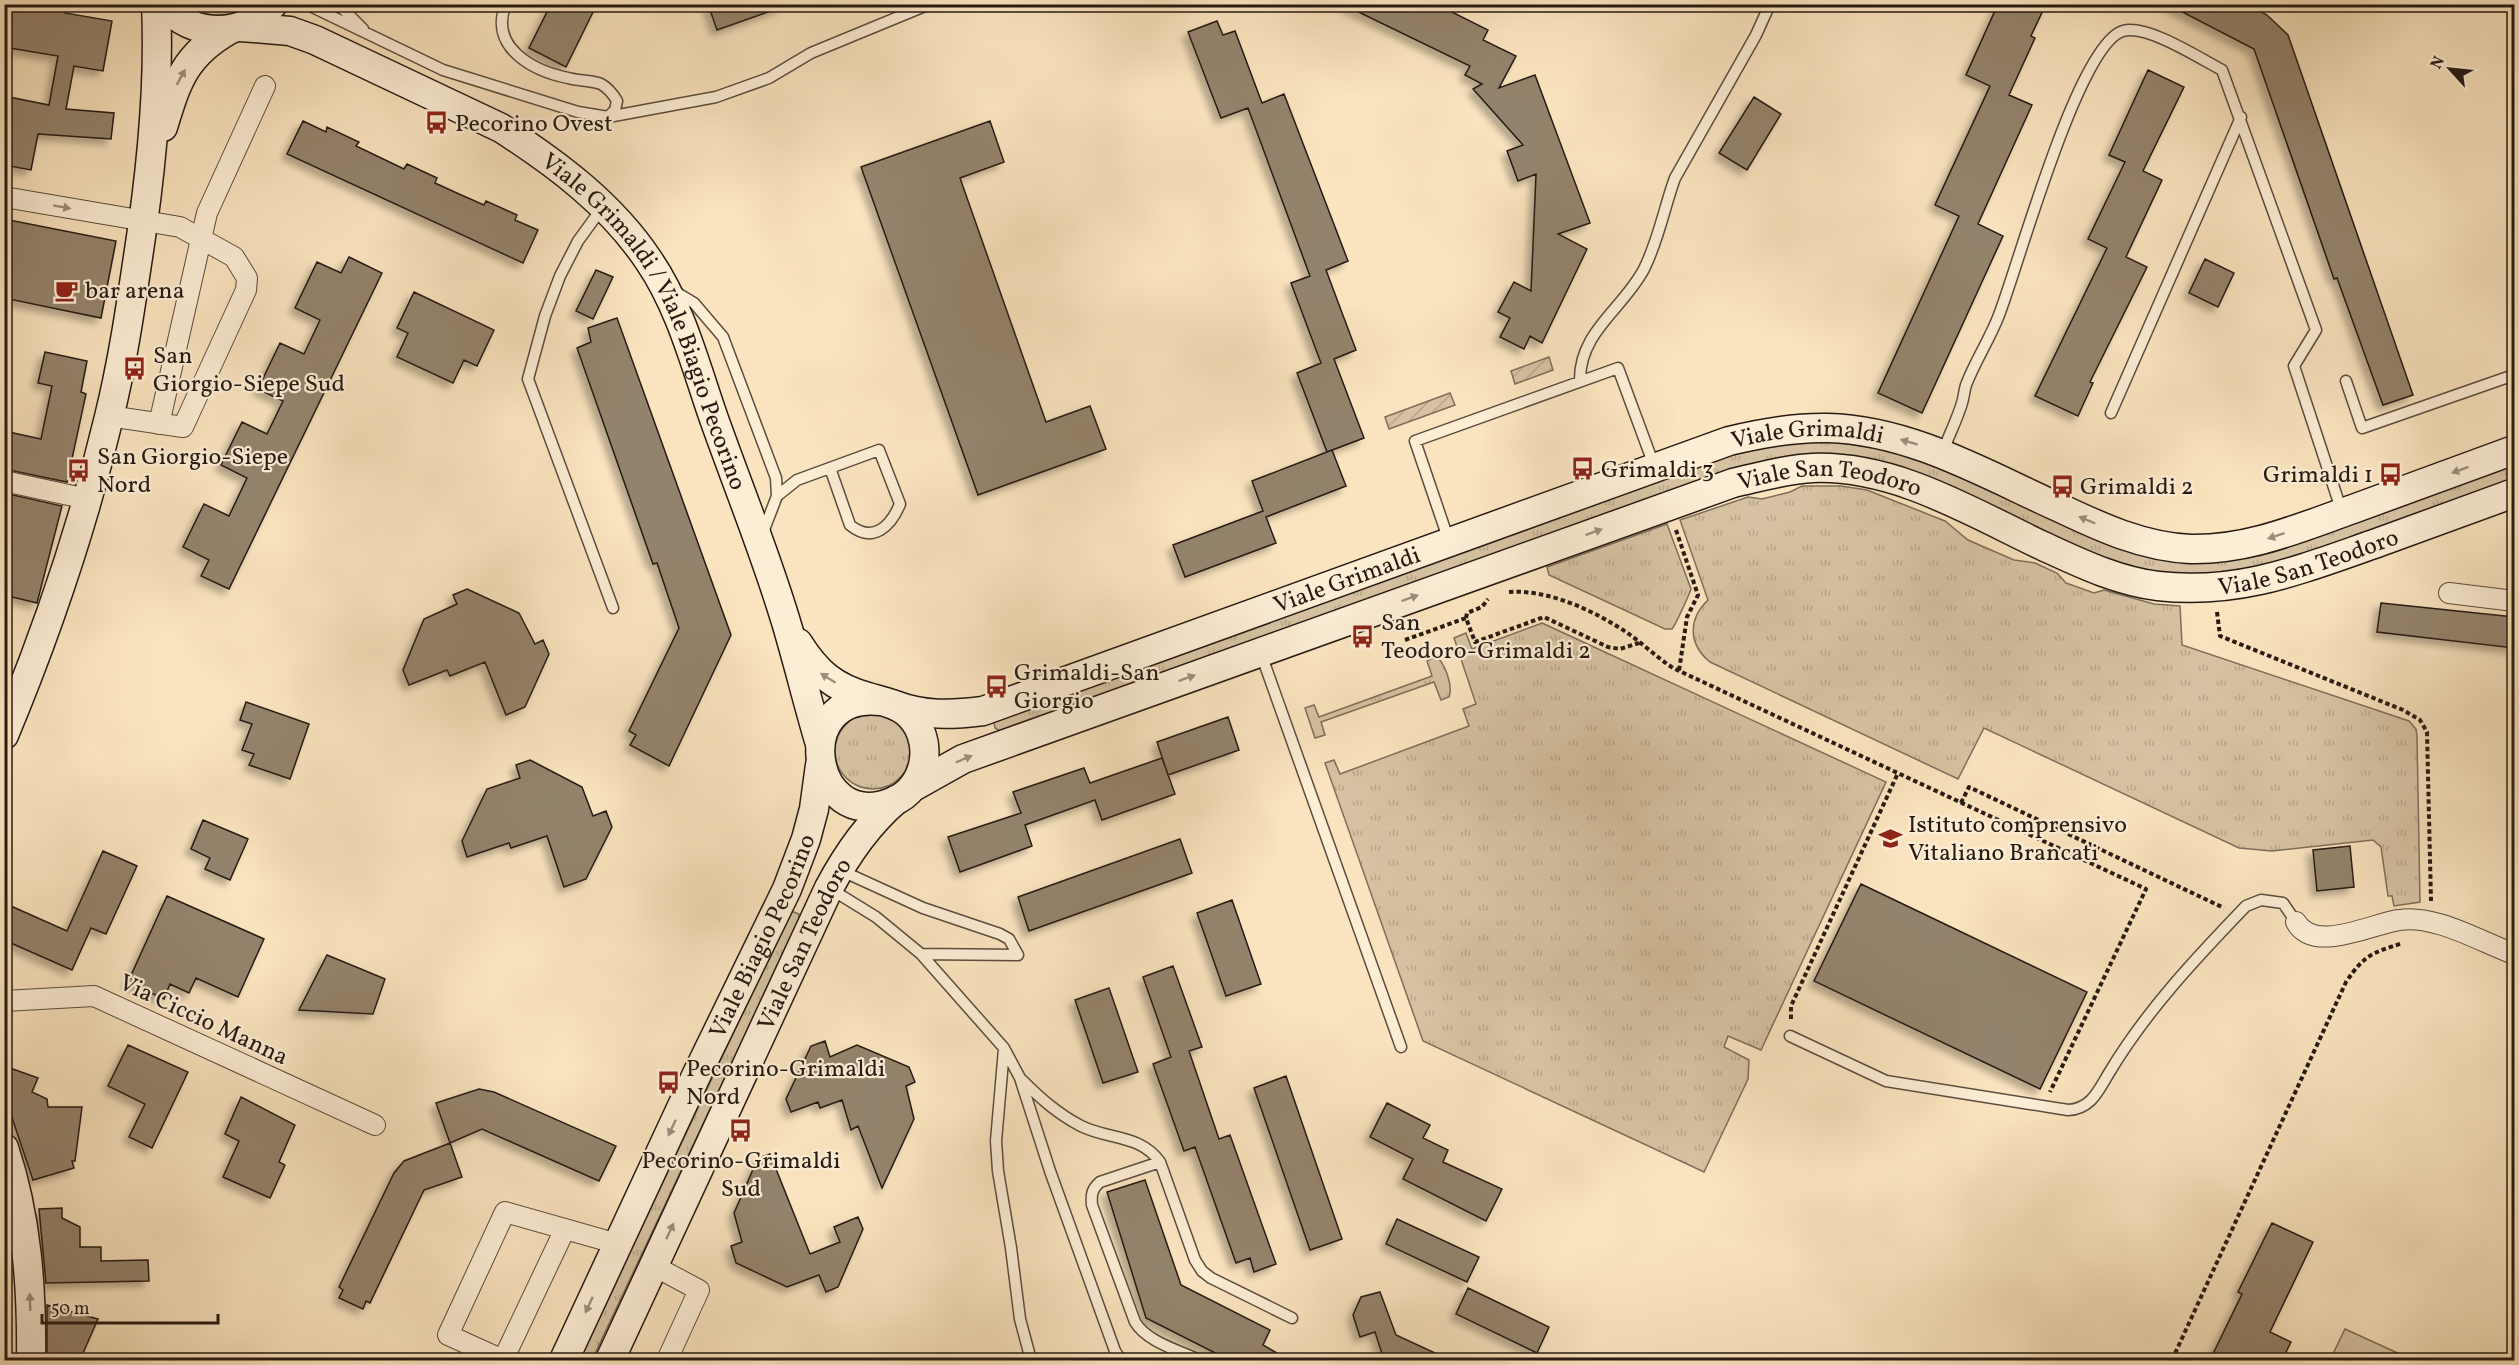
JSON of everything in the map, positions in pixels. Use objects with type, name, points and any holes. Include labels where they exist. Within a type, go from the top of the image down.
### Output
[{"type":"main road","points":[[4,735],[40,648],[87,499],[110,416],[130,312],[144,221],[157,58],[156,4]]},
{"type":"main road","points":[[164,4],[178,18],[194,27],[211,31],[235,29],[290,31]]},
{"type":"main road","points":[[149,172],[170,105],[184,71],[209,41],[262,16],[272,6],[276,19],[290,31]]},
{"type":"main road","name":"Viale Grimaldi / Viale Biagio Pecorino","points":[[290,31],[364,48],[501,129],[561,169],[604,206],[650,261],[664,285],[679,320],[786,622]]},
{"type":"main road","name":"Viale Grimaldi","points":[[786,622],[818,672],[857,694],[910,711],[934,715],[982,711],[1729,441],[1756,434],[1808,428],[1861,432],[1896,439],[1942,454],[2120,534],[2152,544],[2190,549],[2256,543],[2514,450]]},
{"type":"main road","name":"Viale San Teodoro","points":[[610,1360],[834,879],[871,823],[905,794],[963,759],[1733,483],[1784,471],[1813,468],[1843,469],[1878,475],[1906,484],[2101,572],[2158,585],[2224,587],[2284,576],[2514,494]]},
{"type":"main road","points":[[786,622],[820,755],[828,784],[849,802],[877,806],[905,794],[924,762],[924,741],[915,722],[906,712],[888,703],[860,701],[841,710],[827,725],[820,755]]},
{"type":"main road","name":"Viale Biagio Pecorino","points":[[564,1360],[787,889],[814,809],[820,755]]},
{"type":"main road","points":[[5,1151],[20,1200],[29,1266],[31,1360]]},
{"type":"street","points":[[159,424],[207,213],[265,86]]},
{"type":"street","points":[[4,196],[180,227],[234,257],[247,278],[246,290],[183,427],[110,416]]},
{"type":"street","points":[[4,481],[87,499]]},
{"type":"street","points":[[2449,593],[2514,601]]},
{"type":"street","points":[[2296,922],[2307,935],[2325,938],[2400,920],[2422,920],[2514,954]]},
{"type":"street","name":"Via Ciccio Manna","points":[[4,1002],[94,996],[375,1125]]},
{"type":"street","points":[[565,1229],[503,1360],[448,1335],[505,1212],[618,1244]]},
{"type":"street","points":[[654,1266],[699,1290],[667,1360]]},
{"type":"lane","points":[[306,4],[364,48],[578,112],[608,117],[716,97],[769,78],[812,53],[930,4]]},
{"type":"lane","points":[[338,4],[364,48]]},
{"type":"lane","points":[[506,4],[502,35],[513,52],[535,67],[566,78],[600,84],[613,93],[617,101],[615,110],[608,117]]},
{"type":"lane","points":[[1580,381],[1579,367],[1586,347],[1596,329],[1642,273],[1661,227],[1667,199],[1675,178],[1756,35],[1770,4]]},
{"type":"lane","points":[[1942,454],[1963,402],[1966,386],[1999,317],[2040,192],[2080,85],[2097,56],[2120,32],[2135,29],[2223,70],[2316,330],[2294,366],[2343,513]]},
{"type":"lane","points":[[2111,413],[2241,117]]},
{"type":"lane","points":[[604,206],[578,241],[560,276],[545,316],[528,379],[613,608]]},
{"type":"lane","points":[[664,285],[694,303],[723,337],[776,478],[777,496],[758,543]]},
{"type":"lane","points":[[1449,543],[1415,441],[1618,368],[1655,468]]},
{"type":"lane","points":[[2346,381],[2362,428],[2511,376],[2514,385]]},
{"type":"lane","points":[[777,496],[797,480],[879,450],[900,504],[890,523],[881,531],[868,533],[858,531],[850,525],[830,468]]},
{"type":"lane","points":[[1260,651],[1401,1047]]},
{"type":"lane","points":[[834,879],[921,954],[1004,1048],[1020,1078],[1078,1250],[1115,1351],[1121,1360]]},
{"type":"lane","points":[[834,879],[1000,934],[1009,939],[1018,955],[921,954]]},
{"type":"lane","points":[[1790,1036],[1886,1081],[2077,1110],[2092,1099],[2143,1022],[2198,956],[2253,902],[2269,899],[2283,903],[2296,922]]},
{"type":"lane","points":[[1004,1048],[996,1141],[998,1171],[1020,1319],[1031,1360]]},
{"type":"lane","points":[[1020,1078],[1050,1107],[1083,1127],[1143,1145],[1152,1151],[1160,1162],[1195,1260],[1202,1271],[1211,1278],[1292,1318]]},
{"type":"lane","points":[[1160,1162],[1100,1182],[1094,1187],[1091,1195],[1092,1205],[1140,1330],[1199,1360]]},
{"type":"path","points":[[1668,506],[1697,591],[1687,617],[1679,671]]},
{"type":"path","points":[[1505,592],[1531,591],[1556,598],[1614,625],[1679,671],[2146,889],[2043,1106]]},
{"type":"path","points":[[1484,596],[1491,594],[1486,604],[1467,612],[1466,618],[1475,642],[1544,617],[1608,647],[1620,649],[1640,643]]},
{"type":"path","points":[[1405,640],[1466,618]]},
{"type":"path","points":[[1790,1036],[1791,1006],[1898,773]]},
{"type":"path","points":[[1961,803],[1969,787],[2238,915]]},
{"type":"green space","points":[[185,5],[253,5],[235,13],[219,16],[202,13]]},
{"type":"green space","points":[[1549,357],[1553,370],[1515,384],[1511,371]]},
{"type":"green space","points":[[1450,393],[1455,405],[1389,429],[1385,417]]},
{"type":"green space","points":[[1829,441],[1894,451],[2226,560],[2259,556],[2307,541],[2514,464],[2514,479],[2261,570],[2187,575],[2145,571],[1783,458],[1736,468],[1002,732],[995,728],[994,723],[997,718],[1734,453],[1783,443]]},
{"type":"green space","points":[[1802,486],[1841,486],[1867,490],[1945,521],[1968,540],[2014,560],[2035,563],[2057,573],[2066,583],[2094,593],[2104,590],[2154,604],[2180,606],[2182,645],[2409,721],[2416,729],[2417,736],[2420,902],[2394,906],[2392,896],[2388,896],[2381,847],[2373,840],[2272,851],[2239,848],[1984,728],[1958,779],[1710,662],[1694,639],[1694,623],[1701,607],[1708,600],[1680,520],[1748,497],[1762,499],[1790,492]]},
{"type":"green space","points":[[1667,524],[1691,589],[1672,629],[1665,629],[1549,575],[1547,567]]},
{"type":"green space","points":[[1542,623],[1886,782],[1761,1050],[1728,1036],[1724,1047],[1749,1060],[1748,1079],[1704,1172],[1423,1041],[1325,763],[1334,760],[1340,774],[1469,726],[1463,709],[1476,704],[1454,638],[1466,633],[1472,649]]},
{"type":"green space","points":[[1438,658],[1446,671],[1450,688],[1449,697],[1441,700],[1434,682],[1321,722],[1325,735],[1315,738],[1305,708],[1314,705],[1319,717],[1432,676],[1427,661]]},
{"type":"green space","points":[[873,713],[887,716],[900,724],[908,737],[911,751],[908,765],[900,778],[887,786],[873,789],[859,786],[846,778],[838,765],[835,751],[838,737],[846,724],[859,716]]},
{"type":"green space","points":[[791,911],[799,914],[799,920],[592,1360],[579,1360]]},
{"type":"green space","points":[[2345,1329],[2413,1360],[2330,1360]]},
{"type":"building","points":[[4,4],[67,4],[65,13],[112,21],[103,71],[74,66],[66,109],[114,113],[111,139],[38,134],[31,170],[4,165],[4,96],[49,105],[58,56],[4,47]]},
{"type":"building","points":[[551,4],[597,4],[566,67],[529,48]]},
{"type":"building","points":[[708,4],[782,4],[782,7],[717,30]]},
{"type":"building","points":[[1342,4],[1436,4],[1488,30],[1483,40],[1516,56],[1499,88],[1535,75],[1590,223],[1558,234],[1587,249],[1542,343],[1530,336],[1524,349],[1500,337],[1510,318],[1498,312],[1514,282],[1531,291],[1536,174],[1518,181],[1507,151],[1523,145],[1473,89],[1482,84],[1465,75],[1470,66]]},
{"type":"building","points":[[1998,4],[2046,4],[2031,36],[2035,38],[2009,95],[2032,105],[1978,224],[2003,236],[1922,413],[1878,393],[1959,216],[1935,205],[1990,86],[1966,75]]},
{"type":"building","points":[[2167,4],[2247,4],[2267,15],[2288,35],[2413,395],[2383,405],[2337,278],[2334,279],[2254,49]]},
{"type":"building","points":[[1217,21],[1223,35],[1235,31],[1262,103],[1284,94],[1348,261],[1326,270],[1356,350],[1334,359],[1364,438],[1327,452],[1297,373],[1321,363],[1291,283],[1310,276],[1248,108],[1221,118],[1188,32]]},
{"type":"building","points":[[2148,70],[2184,87],[2143,171],[2162,180],[2126,257],[2147,267],[2090,382],[2093,383],[2078,416],[2035,396],[2107,248],[2088,239],[2125,162],[2109,155]]},
{"type":"building","points":[[1754,97],[1781,114],[1747,170],[1719,153]]},
{"type":"building","points":[[303,121],[326,132],[327,127],[359,142],[356,146],[404,169],[407,164],[437,178],[435,183],[484,205],[486,201],[517,215],[515,220],[538,230],[523,263],[287,154]]},
{"type":"building","points":[[990,121],[1004,162],[960,178],[1046,422],[1090,406],[1106,449],[978,495],[861,167]]},
{"type":"building","points":[[4,219],[116,241],[101,318],[4,298]]},
{"type":"building","points":[[349,257],[382,273],[229,589],[201,576],[209,560],[183,547],[204,504],[229,516],[247,478],[221,465],[242,422],[267,434],[283,401],[258,389],[280,343],[304,354],[320,320],[295,308],[317,262],[341,273]]},
{"type":"building","points":[[2205,259],[2234,273],[2218,307],[2189,293]]},
{"type":"building","points":[[596,270],[613,277],[593,319],[576,311]]},
{"type":"building","points":[[414,292],[494,330],[477,366],[464,360],[453,383],[397,357],[408,333],[397,328]]},
{"type":"building","points":[[617,318],[731,635],[669,766],[630,745],[636,735],[629,731],[679,628],[657,563],[653,564],[577,348],[591,342],[588,328]]},
{"type":"building","points":[[45,352],[87,361],[81,392],[86,394],[67,482],[4,469],[4,431],[41,439],[52,386],[38,383]]},
{"type":"building","points":[[1332,450],[1346,486],[1266,517],[1276,543],[1185,577],[1173,545],[1263,511],[1252,481]]},
{"type":"building","points":[[4,493],[62,506],[37,603],[4,595]]},
{"type":"building","points":[[467,589],[519,613],[535,644],[543,640],[549,654],[525,707],[506,715],[485,662],[450,676],[447,670],[409,685],[403,670],[424,619],[457,604],[453,595]]},
{"type":"building","points":[[2381,603],[2514,617],[2514,648],[2377,632]]},
{"type":"building","points":[[246,702],[309,724],[290,779],[249,765],[254,754],[242,750],[252,724],[240,720]]},
{"type":"building","points":[[1228,717],[1239,750],[1168,775],[1157,742]]},
{"type":"building","points":[[1162,758],[1175,794],[1102,820],[1095,800],[1025,825],[1032,846],[960,872],[948,837],[1021,813],[1013,792],[1084,768],[1090,783]]},
{"type":"building","points":[[530,760],[582,787],[593,816],[606,811],[612,827],[586,879],[564,887],[547,836],[511,848],[509,843],[467,857],[462,841],[487,789],[520,778],[516,765]]},
{"type":"building","points":[[203,820],[248,839],[230,880],[205,869],[210,858],[191,849]]},
{"type":"building","points":[[1180,839],[1192,873],[1029,931],[1018,897]]},
{"type":"building","points":[[2350,846],[2354,887],[2317,891],[2313,850]]},
{"type":"building","points":[[103,851],[137,866],[106,934],[91,928],[72,970],[4,940],[4,903],[67,931]]},
{"type":"building","points":[[1861,884],[2087,992],[2040,1089],[1814,981]]},
{"type":"building","points":[[167,896],[264,939],[238,997],[196,978],[189,993],[170,984],[164,999],[128,982]]},
{"type":"building","points":[[1232,900],[1261,984],[1226,996],[1197,913]]},
{"type":"building","points":[[327,955],[385,979],[373,1014],[299,1010]]},
{"type":"building","points":[[1173,966],[1202,1047],[1189,1051],[1219,1139],[1230,1135],[1276,1264],[1254,1272],[1250,1258],[1236,1263],[1195,1147],[1184,1151],[1153,1064],[1171,1057],[1143,977]]},
{"type":"building","points":[[1109,988],[1138,1072],[1103,1083],[1075,1000]]},
{"type":"building","points":[[825,1041],[830,1057],[857,1045],[909,1067],[915,1082],[906,1086],[914,1119],[882,1188],[858,1126],[851,1130],[842,1100],[820,1108],[818,1102],[791,1112],[786,1099],[811,1046]]},
{"type":"building","points":[[128,1045],[188,1072],[152,1148],[129,1137],[145,1104],[108,1086]]},
{"type":"building","points":[[10,1068],[38,1078],[32,1092],[47,1099],[48,1107],[82,1107],[75,1161],[72,1161],[74,1168],[33,1180],[4,1094],[4,1078]]},
{"type":"building","points":[[1286,1076],[1342,1239],[1310,1250],[1254,1088]]},
{"type":"building","points":[[479,1089],[494,1092],[616,1146],[599,1181],[482,1129],[450,1143],[436,1103]]},
{"type":"building","points":[[241,1097],[295,1125],[279,1162],[285,1165],[270,1198],[223,1177],[239,1141],[225,1134]]},
{"type":"building","points":[[1387,1103],[1430,1125],[1423,1138],[1448,1150],[1443,1162],[1502,1189],[1486,1221],[1403,1179],[1413,1159],[1370,1137]]},
{"type":"building","points":[[450,1143],[462,1177],[424,1190],[370,1303],[366,1301],[363,1309],[339,1298],[343,1290],[339,1287],[394,1173],[404,1161]]},
{"type":"building","points":[[770,1154],[810,1254],[840,1242],[834,1227],[858,1217],[863,1229],[838,1287],[826,1292],[819,1275],[787,1287],[736,1263],[731,1246],[742,1242],[734,1213],[758,1158]]},
{"type":"building","points":[[1145,1180],[1181,1285],[1270,1330],[1263,1345],[1289,1360],[1229,1360],[1146,1318],[1107,1192]]},
{"type":"building","points":[[62,1208],[62,1218],[80,1227],[80,1247],[101,1247],[101,1261],[148,1260],[149,1281],[46,1283],[39,1209]]},
{"type":"building","points":[[1397,1219],[1479,1257],[1467,1282],[1386,1244]]},
{"type":"building","points":[[2272,1223],[2313,1242],[2270,1332],[2291,1342],[2282,1360],[2210,1360],[2242,1294],[2238,1292]]},
{"type":"building","points":[[1468,1288],[1549,1327],[1537,1353],[1456,1314]]},
{"type":"building","points":[[1380,1292],[1396,1335],[1450,1360],[1384,1360],[1375,1332],[1360,1337],[1353,1315],[1361,1297]]},
{"type":"building","points":[[47,1305],[98,1319],[80,1360],[47,1360]]},
{"type":"place","name":"Pecorino Ovest","points":[[437,123]]},
{"type":"place","name":"bar arena","points":[[67,290]]},
{"type":"place","name":"San Giorgio-Siepe Sud","points":[[135,369]]},
{"type":"place","name":"Grimaldi 3","points":[[1583,469]]},
{"type":"place","name":"San Giorgio-Siepe Nord","points":[[79,470]]},
{"type":"place","name":"Grimaldi 1","points":[[2391,474]]},
{"type":"place","name":"Grimaldi 2","points":[[2062,486]]},
{"type":"place","name":"San Teodoro-Grimaldi 2","points":[[1363,636]]},
{"type":"place","name":"Grimaldi-San Giorgio","points":[[996,686]]},
{"type":"place","name":"Istituto comprensivo Vitaliano Brancati","points":[[1890,838]]},
{"type":"place","name":"Pecorino-Grimaldi Nord","points":[[668,1082]]},
{"type":"place","name":"Pecorino-Grimaldi Sud","points":[[741,1130]]}]
